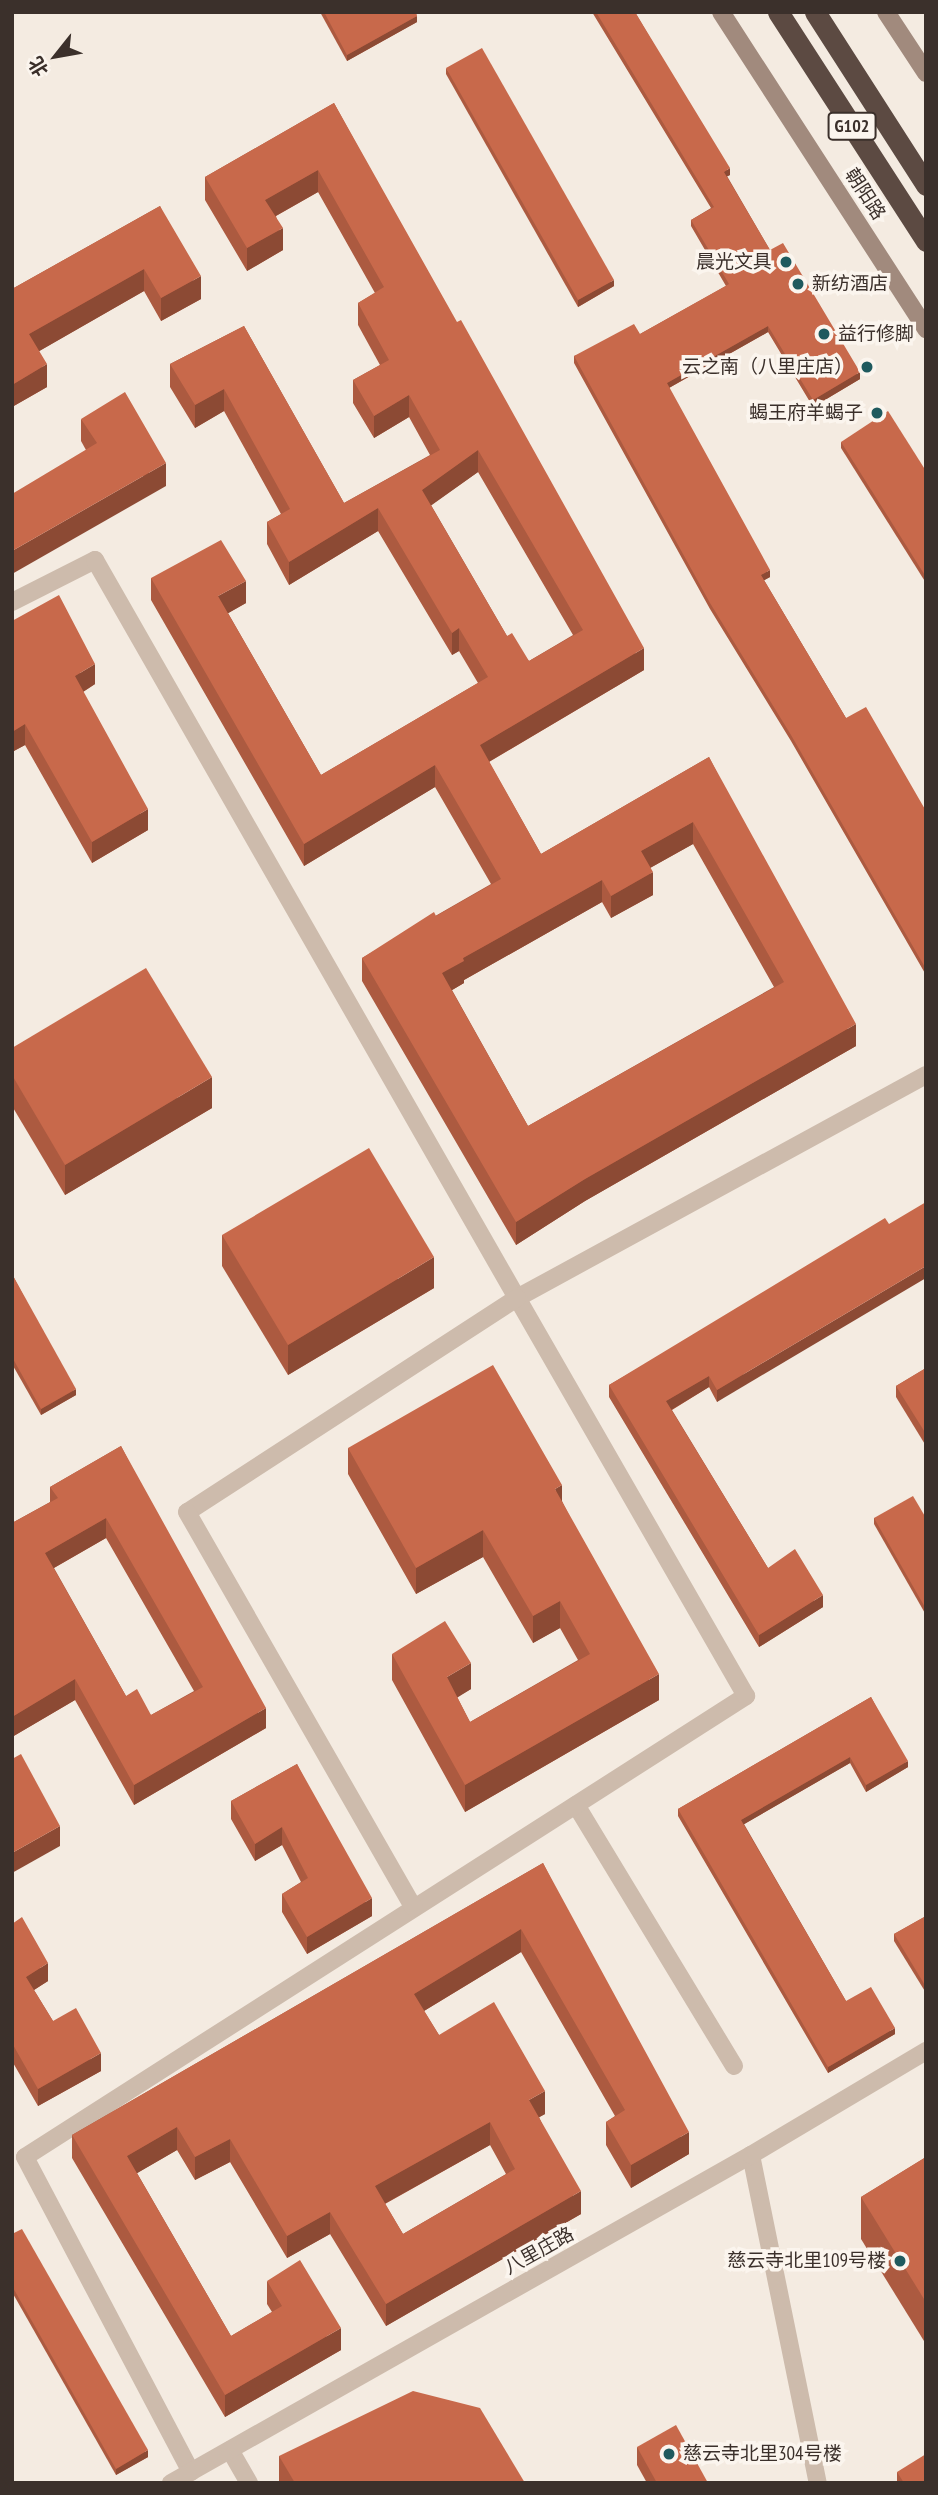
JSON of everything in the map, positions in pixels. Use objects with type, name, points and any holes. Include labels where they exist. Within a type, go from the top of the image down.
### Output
[{"type":"highway","name":"朝阳路","points":[[778,12],[926,241]]},
{"type":"highway","name":"G102","points":[[815,12],[926,185]]},
{"type":"street","name":"朝阳路","points":[[721,12],[926,329]]},
{"type":"street","points":[[886,12],[926,73]]},
{"type":"street","points":[[12,603],[94,560],[746,1696],[25,2157],[191,2472]]},
{"type":"street","points":[[414,1908],[187,1512],[517,1298],[926,1075]]},
{"type":"street","points":[[576,1805],[734,2066]]},
{"type":"street","name":"八里庄路","points":[[171,2483],[751,2155],[926,2051]]},
{"type":"street","points":[[751,2155],[818,2483]]},
{"type":"street","points":[[230,2450],[249,2483]]},
{"type":"building","points":[[324,12],[416,12],[417,16],[347,55]]},
{"type":"building","points":[[596,12],[635,12],[730,168],[724,172],[770,250],[783,243],[860,372],[813,400],[768,326],[667,383],[770,570],[761,575],[846,718],[866,707],[926,811],[926,969],[791,735],[710,603],[574,356],[634,324],[640,334],[729,284],[691,220],[714,207]]},
{"type":"building","points":[[482,48],[614,280],[578,300],[446,68]]},
{"type":"building","points":[[334,103],[457,322],[461,320],[644,648],[480,745],[541,854],[709,757],[856,1024],[585,1179],[516,1222],[362,958],[434,912],[436,916],[501,879],[435,765],[304,844],[151,578],[221,540],[246,581],[218,596],[321,775],[488,677],[459,628],[452,633],[378,508],[289,562],[267,522],[290,509],[224,389],[195,405],[170,364],[244,326],[344,503],[440,450],[409,395],[374,416],[353,380],[389,360],[358,303],[384,287],[318,170],[265,200],[283,228],[247,248],[205,177]],"holes":[[[478,450],[583,630],[529,661],[512,633],[507,636],[422,490]],[[693,822],[784,982],[528,1126],[442,973],[464,961],[463,958],[602,880],[611,896],[653,872],[641,851]]]},
{"type":"building","points":[[160,206],[201,276],[161,298],[144,269],[29,334],[47,364],[12,385],[12,289]]},
{"type":"building","points":[[125,392],[166,463],[12,551],[12,494],[97,443],[81,419]]},
{"type":"building","points":[[888,411],[926,471],[926,577],[841,442]]},
{"type":"building","points":[[59,595],[95,664],[75,676],[148,809],[92,842],[25,724],[12,732],[12,621]]},
{"type":"building","points":[[146,968],[212,1077],[65,1165],[12,1075],[12,1048]]},
{"type":"building","points":[[369,1148],[434,1257],[288,1345],[222,1235]]},
{"type":"building","points":[[926,1202],[926,1266],[717,1390],[709,1376],[666,1401],[768,1568],[795,1549],[823,1595],[759,1635],[609,1385],[885,1218],[889,1224]]},
{"type":"building","points":[[12,1274],[76,1389],[41,1409],[12,1357]]},
{"type":"building","points":[[493,1365],[562,1485],[555,1489],[659,1674],[465,1785],[392,1654],[445,1621],[471,1663],[447,1677],[470,1722],[590,1654],[560,1601],[533,1616],[483,1530],[416,1568],[348,1448]]},
{"type":"building","points":[[926,1368],[926,1434],[896,1386]]},
{"type":"building","points":[[121,1446],[266,1708],[134,1785],[75,1679],[12,1717],[12,1523],[58,1498],[50,1487]],"holes":[[[106,1518],[203,1687],[151,1715],[137,1689],[126,1696],[45,1553]]]},
{"type":"building","points":[[913,1496],[926,1518],[926,1609],[874,1518]]},
{"type":"building","points":[[871,1697],[908,1761],[866,1785],[850,1757],[741,1820],[846,2001],[871,1987],[895,2028],[828,2067],[678,1809]]},
{"type":"building","points":[[21,1754],[60,1826],[12,1853],[12,1759]]},
{"type":"building","points":[[297,1764],[372,1898],[307,1937],[282,1894],[308,1878],[282,1827],[255,1844],[231,1801]]},
{"type":"building","points":[[543,1863],[689,2132],[631,2165],[606,2122],[625,2110],[521,1929],[414,1994],[439,2035],[494,2002],[545,2091],[529,2100],[581,2191],[386,2304],[330,2212],[287,2236],[230,2139],[195,2157],[177,2127],[127,2156],[231,2336],[282,2306],[267,2281],[300,2260],[341,2328],[225,2395],[72,2135]],"holes":[[[490,2122],[515,2169],[403,2234],[375,2186]]]},
{"type":"building","points":[[926,1916],[926,1987],[894,1934]]},
{"type":"building","points":[[22,1917],[48,1963],[26,1977],[53,2021],[76,2008],[101,2053],[38,2089],[12,2043],[12,1924]]},
{"type":"building","points":[[926,2157],[926,2297],[924,2299],[861,2197]]},
{"type":"building","points":[[22,2229],[148,2450],[116,2469],[12,2286],[12,2234]]},
{"type":"building","points":[[413,2391],[480,2408],[525,2483],[295,2483],[279,2456]]},
{"type":"building","points":[[676,2425],[708,2483],[657,2483],[637,2447]]},
{"type":"building","points":[[926,2454],[926,2483],[904,2483],[897,2472]]},
{"type":"place","name":"晨光文具","points":[[786,262]]},
{"type":"place","name":"新纺酒店","points":[[798,284]]},
{"type":"place","name":"益行修脚","points":[[824,334]]},
{"type":"place","name":"云之南（八里庄店）","points":[[867,367]]},
{"type":"place","name":"蝎王府羊蝎子","points":[[877,413]]},
{"type":"place","name":"慈云寺北里109号楼","points":[[900,2261]]},
{"type":"place","name":"慈云寺北里304号楼","points":[[669,2454]]}]
